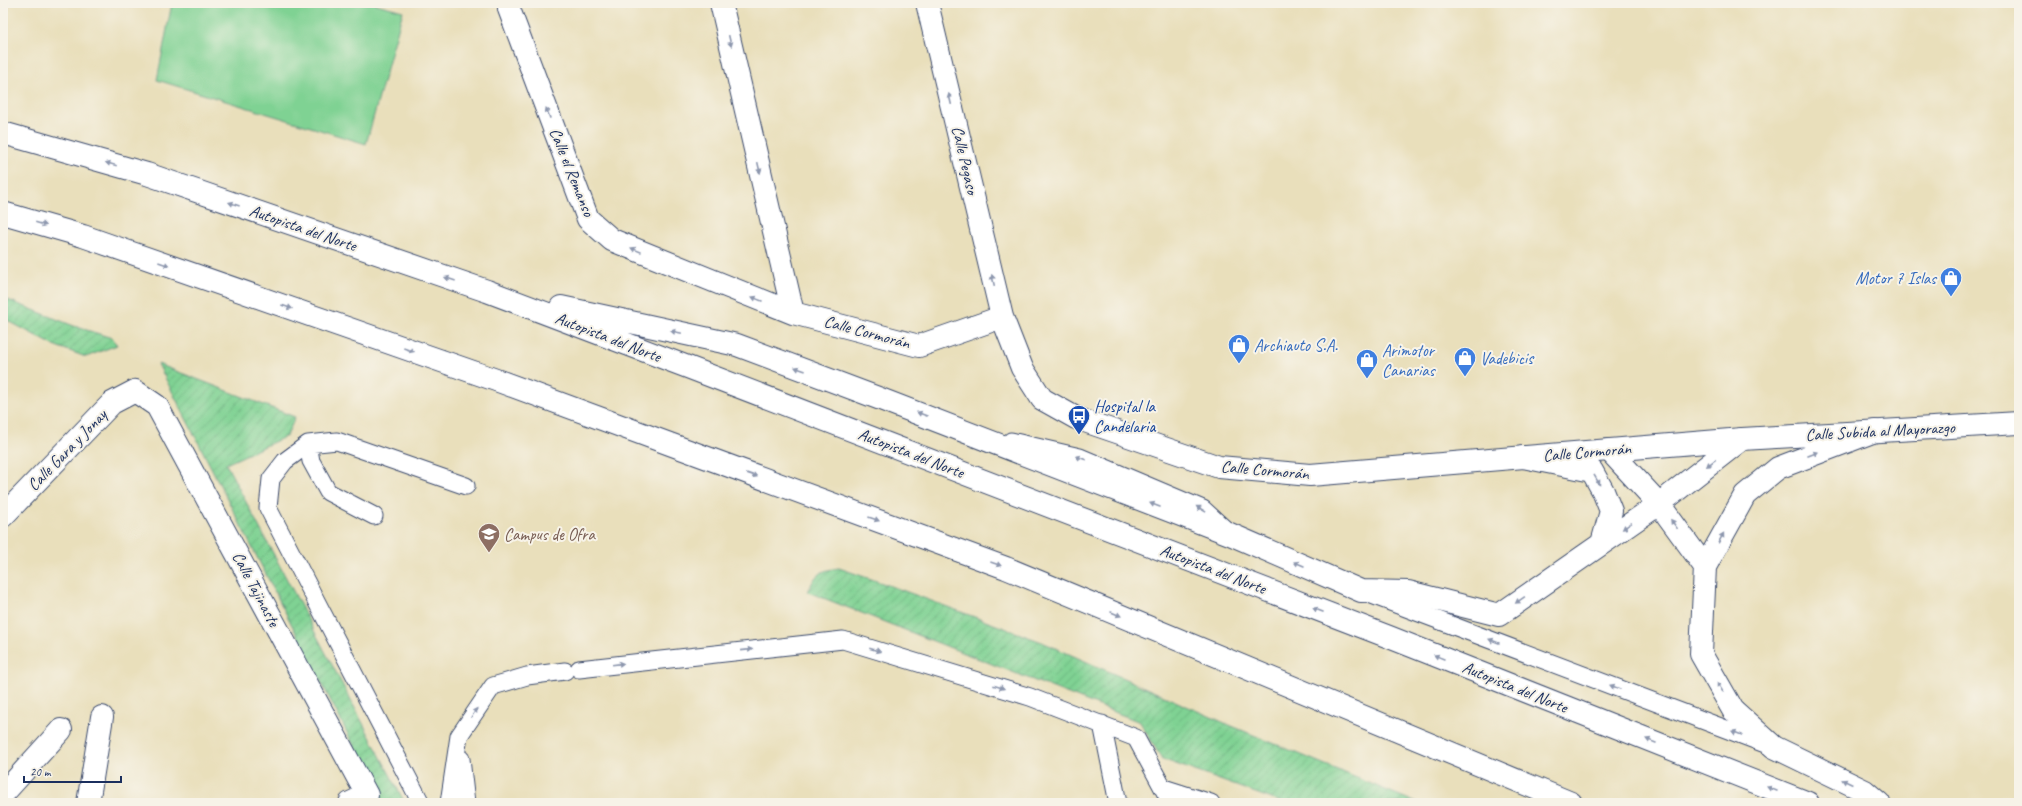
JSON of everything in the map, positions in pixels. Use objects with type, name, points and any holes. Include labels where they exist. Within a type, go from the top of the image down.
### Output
[{"type":"main road","name":"Calle el Remanso","points":[[509,3],[509,9],[588,219],[612,240],[793,313]]},
{"type":"main road","points":[[721,3],[793,313]]},
{"type":"main road","name":"Calle Pegaso","points":[[928,3],[1002,318]]},
{"type":"main road","name":"Autopista del Norte","points":[[3,133],[147,174],[487,291],[1360,626],[1808,803]]},
{"type":"main road","points":[[3,213],[83,236],[496,380],[999,565],[1571,803]]},
{"type":"main road","points":[[487,291],[737,345],[958,428],[1230,534],[1361,591],[1408,592],[1499,615],[1659,504],[1742,439]]},
{"type":"main road","name":"Calle Cormorán","points":[[793,313],[919,346],[1002,318],[1022,368],[1042,399],[1076,418],[1219,467],[1310,475],[1742,439]]},
{"type":"main road","name":"Calle Gara y Jonay","points":[[3,516],[112,402],[135,390]]},
{"type":"main road","name":"Calle Tajinaste","points":[[135,390],[157,406],[358,799]]},
{"type":"main road","name":"Calle Subida al Mayorazgo","points":[[1742,439],[2019,422]]},
{"type":"main road","points":[[1875,431],[1778,468],[1745,496],[1706,567],[1701,654],[1733,710],[1774,747],[1865,791],[1879,803]]},
{"type":"main road","points":[[1610,450],[1659,504],[1706,567]]},
{"type":"main road","points":[[1523,457],[1592,471],[1603,491],[1611,511],[1602,543]]},
{"type":"main road","points":[[88,803],[102,717]]},
{"type":"main road","points":[[3,794],[61,730]]},
{"type":"lane","points":[[421,803],[268,508],[271,479],[285,462],[308,444],[337,441],[466,486]]},
{"type":"lane","points":[[308,444],[312,461],[328,492],[374,516]]},
{"type":"lane","points":[[1361,591],[1774,747]]},
{"type":"lane","points":[[449,803],[459,736],[493,686],[527,676],[572,670],[843,640],[1030,696],[1136,738],[1167,795],[1211,803]]},
{"type":"lane","points":[[1102,724],[1118,803]]},
{"type":"lane","points":[[459,736],[466,803]]},
{"type":"green space","points":[[172,3],[373,3],[403,11],[366,144],[157,80]]},
{"type":"green space","points":[[3,298],[74,326],[112,338],[117,345],[86,357],[53,345],[3,318]]},
{"type":"green space","points":[[158,364],[295,417],[287,436],[226,464],[405,803],[366,803],[364,773],[358,754]]},
{"type":"green space","points":[[839,568],[1042,642],[1227,724],[1417,803],[1283,803],[1162,759],[1140,722],[808,592],[813,581],[819,574],[827,570]]},
{"type":"place","name":"Motor 7 Islas","points":[[1951,298]]},
{"type":"place","name":"Archiauto S.A.","points":[[1239,364]]},
{"type":"place","name":"Vadebicis","points":[[1465,378]]},
{"type":"place","name":"Arimotor Canarias","points":[[1367,380]]},
{"type":"place","name":"Hospital la Candelaria","points":[[1079,436]]},
{"type":"place","name":"Campus de Ofra","points":[[489,554]]}]
